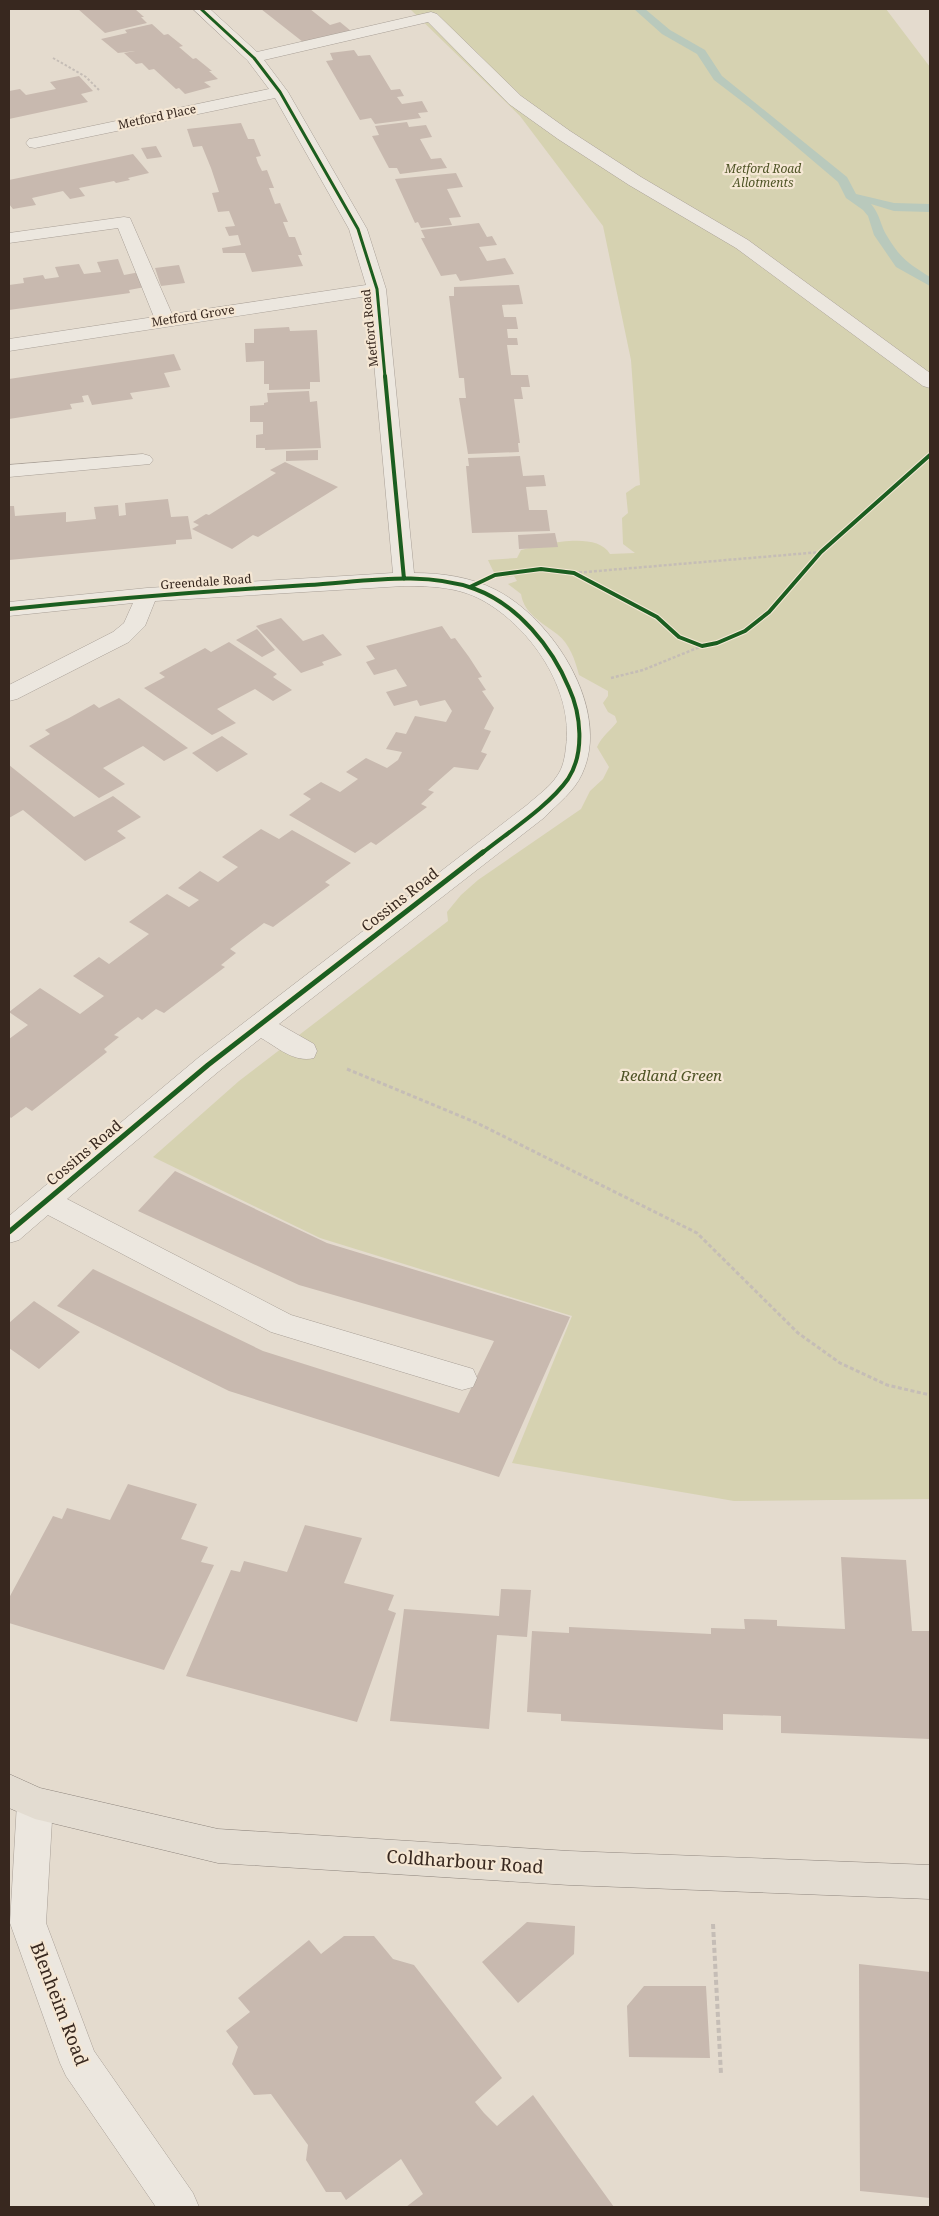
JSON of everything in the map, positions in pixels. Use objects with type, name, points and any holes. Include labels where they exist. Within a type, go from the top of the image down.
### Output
[{"type":"main road","name":"Coldharbour Road","points":[[22,1796],[218,1846],[569,1868],[930,1882]]},
{"type":"street","name":"Metford Road","points":[[201,9],[254,58],[280,92],[358,229],[377,289],[404,579]]},
{"type":"street","points":[[254,58],[432,17],[515,100],[627,176],[742,244],[930,382]]},
{"type":"street","name":"Metford Place","points":[[35,143],[280,92]]},
{"type":"street","points":[[9,238],[124,222],[165,320]]},
{"type":"street","name":"Metford Grove","points":[[9,345],[377,289]]},
{"type":"street","points":[[9,471],[143,460]]},
{"type":"street","name":"Greendale Road","points":[[9,609],[147,595],[404,579]]},
{"type":"street","name":"Cossins Road","points":[[9,1232],[208,1065],[536,811],[570,776],[579,742],[577,711],[569,688],[551,655],[528,626],[500,601],[470,587],[441,579],[404,579]]},
{"type":"street","points":[[9,694],[121,638],[134,626],[147,595]]},
{"type":"street","points":[[260,1025],[304,1051]]},
{"type":"street","points":[[46,1201],[282,1324],[462,1378]]},
{"type":"street","name":"Blenheim Road","points":[[22,1796],[28,1923],[79,2063],[179,2207]]},
{"type":"path","points":[[53,58],[86,77],[131,123]]},
{"type":"path","points":[[814,559],[828,545]]},
{"type":"path","points":[[566,572],[574,573],[820,552]]},
{"type":"path","points":[[574,573],[582,577]]},
{"type":"path","points":[[694,643],[702,646]]},
{"type":"path","points":[[643,670],[710,644]]},
{"type":"path","points":[[304,1051],[477,1123],[697,1232],[798,1333],[840,1363],[887,1385],[930,1395]]},
{"type":"path","points":[[711,1874],[721,2074]]},
{"type":"green space","name":"Redland Green","points":[[410,9],[886,9],[930,67],[930,1499],[734,1501],[512,1463],[572,1316],[320,1238],[153,1157],[239,1081],[448,921],[447,912],[461,895],[478,880],[581,809],[590,791],[603,779],[609,767],[597,747],[617,722],[615,716],[608,712],[603,703],[608,696],[608,691],[579,675],[569,647],[562,638],[530,613],[521,594],[508,584],[517,581],[514,576],[497,576],[488,560],[517,558],[521,550],[568,541],[593,543],[603,547],[610,554],[635,553],[623,544],[622,518],[628,513],[626,493],[640,485],[631,360],[603,226],[520,116]]},
{"type":"building","points":[[78,9],[135,9],[144,17],[141,17],[147,23],[105,33]]},
{"type":"building","points":[[261,9],[310,9],[330,25],[340,22],[351,31],[303,42]]},
{"type":"building","points":[[152,24],[164,35],[168,34],[183,46],[179,47],[193,59],[196,58],[212,71],[209,71],[218,79],[204,82],[211,87],[185,94],[179,88],[176,89],[154,69],[149,70],[142,63],[136,64],[124,53],[135,51],[118,53],[101,39],[127,33],[125,30]]},
{"type":"building","points":[[354,50],[358,56],[370,55],[391,90],[400,89],[404,96],[397,97],[402,104],[422,101],[428,112],[418,113],[421,118],[375,124],[371,118],[360,120],[326,61],[333,60],[330,53]]},
{"type":"building","points":[[79,76],[93,91],[81,94],[88,102],[9,119],[9,91],[20,89],[26,95],[56,89],[50,82]]},
{"type":"building","points":[[407,122],[409,127],[426,125],[432,137],[420,139],[431,159],[441,158],[447,168],[400,174],[397,168],[389,168],[372,136],[379,135],[375,126]]},
{"type":"building","points":[[241,123],[248,139],[254,139],[261,156],[256,157],[258,163],[262,171],[267,170],[274,188],[269,188],[275,204],[280,203],[288,222],[283,222],[289,237],[295,237],[302,255],[298,255],[303,266],[252,272],[245,253],[223,253],[222,248],[241,245],[238,235],[229,236],[225,227],[235,226],[229,211],[218,212],[212,193],[219,192],[211,168],[202,146],[193,147],[187,129]]},
{"type":"building","points":[[156,146],[162,157],[147,159],[141,148]]},
{"type":"building","points":[[133,154],[149,173],[116,183],[114,181],[79,188],[85,196],[70,199],[63,191],[32,198],[36,205],[13,209],[9,204],[9,180]]},
{"type":"building","points":[[456,173],[463,187],[447,189],[461,217],[449,218],[452,225],[421,228],[418,222],[415,223],[395,179]]},
{"type":"building","points":[[479,223],[487,237],[492,236],[497,245],[479,247],[487,261],[505,258],[514,274],[460,281],[456,274],[441,276],[421,238],[425,238],[421,230]]},
{"type":"building","points":[[118,259],[124,275],[140,272],[145,287],[129,290],[130,293],[9,310],[9,285],[24,283],[23,278],[43,275],[45,279],[59,277],[55,267],[79,264],[84,274],[101,272],[97,262]]},
{"type":"building","points":[[179,265],[185,283],[161,286],[155,268]]},
{"type":"building","points":[[519,285],[523,304],[502,305],[504,317],[516,317],[518,329],[507,329],[508,338],[517,338],[518,345],[507,345],[511,375],[528,375],[530,387],[521,387],[523,399],[514,399],[520,443],[518,443],[519,452],[468,454],[459,398],[466,398],[464,378],[459,378],[449,296],[454,296],[454,287]]},
{"type":"building","points":[[289,327],[290,331],[317,330],[320,382],[310,382],[310,389],[269,390],[269,384],[264,384],[264,361],[246,362],[245,343],[254,343],[254,329]]},
{"type":"building","points":[[174,354],[181,370],[164,373],[170,387],[130,393],[133,399],[92,405],[88,395],[82,396],[84,402],[70,404],[72,409],[9,419],[9,379]]},
{"type":"building","points":[[309,391],[310,402],[317,401],[321,448],[265,450],[265,448],[256,448],[256,435],[263,434],[263,422],[250,422],[250,406],[264,405],[264,403],[268,402],[267,393]]},
{"type":"building","points":[[318,450],[318,460],[286,461],[286,451]]},
{"type":"building","points":[[520,456],[523,476],[544,475],[546,486],[526,487],[529,510],[547,510],[550,531],[472,533],[466,466],[469,466],[468,458]]},
{"type":"building","points":[[285,462],[338,487],[258,537],[253,535],[232,549],[192,529],[199,525],[193,522],[206,514],[209,515],[276,473],[270,470]]},
{"type":"building","points":[[168,499],[171,517],[188,516],[192,539],[176,540],[176,544],[9,560],[9,506],[14,506],[15,516],[66,512],[66,522],[96,519],[94,507],[118,505],[119,516],[126,515],[125,503]]},
{"type":"building","points":[[555,533],[558,547],[519,549],[518,535]]},
{"type":"building","points":[[281,618],[303,641],[323,634],[342,655],[322,662],[324,665],[301,673],[256,626]]},
{"type":"building","points":[[442,626],[451,639],[455,638],[482,677],[478,678],[486,690],[482,691],[494,708],[484,729],[491,731],[481,752],[487,754],[478,770],[454,767],[428,790],[434,792],[421,804],[427,807],[376,845],[371,842],[355,853],[289,815],[311,799],[303,794],[321,782],[340,792],[358,779],[346,772],[366,758],[387,768],[398,760],[402,752],[386,749],[396,732],[406,734],[415,716],[446,722],[452,711],[445,700],[420,706],[417,700],[394,706],[386,692],[407,686],[396,669],[374,675],[366,662],[375,659],[366,646]]},
{"type":"building","points":[[257,629],[275,650],[262,657],[236,640]]},
{"type":"building","points":[[229,642],[277,674],[273,677],[292,690],[273,701],[255,689],[217,709],[236,723],[212,735],[144,688],[165,677],[159,673],[205,648],[211,652]]},
{"type":"building","points":[[119,698],[188,748],[164,761],[143,746],[103,768],[125,784],[99,798],[29,746],[50,734],[45,730],[94,704],[99,708]]},
{"type":"building","points":[[222,736],[248,754],[217,772],[192,753]]},
{"type":"building","points":[[9,765],[74,817],[113,796],[141,817],[117,831],[126,838],[85,861],[23,810],[9,818]]},
{"type":"building","points":[[261,829],[279,839],[292,830],[351,863],[325,882],[330,885],[273,927],[264,923],[230,949],[236,953],[221,965],[225,967],[164,1013],[156,1009],[142,1020],[138,1017],[114,1035],[119,1037],[104,1049],[107,1052],[32,1111],[26,1107],[11,1118],[9,1116],[9,1039],[28,1025],[9,1012],[40,988],[80,1014],[104,996],[73,976],[99,957],[109,964],[149,934],[129,922],[167,894],[189,907],[199,900],[178,888],[200,871],[218,882],[238,867],[222,857]]},
{"type":"building","points":[[175,1171],[327,1243],[570,1317],[499,1477],[229,1391],[57,1306],[93,1269],[263,1351],[459,1413],[494,1341],[299,1285],[138,1211]]},
{"type":"building","points":[[34,1301],[80,1332],[39,1369],[9,1348],[9,1323]]},
{"type":"building","points":[[128,1484],[197,1504],[181,1539],[208,1547],[201,1562],[214,1565],[164,1670],[9,1623],[9,1598],[53,1516],[62,1519],[67,1508],[110,1520]]},
{"type":"building","points":[[305,1525],[362,1538],[344,1583],[394,1595],[388,1610],[396,1613],[357,1722],[186,1676],[231,1570],[240,1572],[244,1561],[287,1572]]},
{"type":"building","points":[[841,1557],[906,1560],[912,1631],[930,1631],[930,1739],[781,1733],[781,1716],[723,1714],[723,1730],[561,1721],[561,1714],[527,1712],[532,1631],[569,1633],[569,1627],[711,1634],[711,1628],[745,1629],[744,1619],[777,1620],[777,1626],[845,1629]]},
{"type":"building","points":[[501,1589],[531,1590],[527,1637],[497,1635],[489,1729],[390,1721],[404,1609],[499,1616]]},
{"type":"building","points":[[527,1922],[575,1926],[574,1954],[518,2003],[482,1962]]},
{"type":"building","points":[[344,1936],[374,1936],[393,1959],[414,1965],[502,2078],[475,2102],[484,2113],[497,2126],[533,2095],[614,2207],[406,2207],[423,2194],[401,2159],[346,2200],[341,2192],[326,2192],[306,2160],[308,2145],[271,2094],[254,2095],[232,2064],[238,2047],[226,2031],[250,2012],[238,1998],[309,1940],[321,1954]]},
{"type":"building","points":[[859,1964],[930,1972],[930,2198],[860,2191]]},
{"type":"building","points":[[644,1986],[706,1986],[710,2058],[629,2057],[627,2006]]},
{"type":"waterway","points":[[639,9],[666,32],[701,52],[718,78],[756,107],[843,180],[850,195],[867,207],[874,216],[880,235],[900,264],[930,282]]},
{"type":"waterway","points":[[858,197],[894,207],[930,208]]},
{"type":"cycle path","points":[[201,9],[254,58],[280,92],[358,229],[377,289],[404,579]]},
{"type":"cycle path","points":[[470,587],[495,575],[541,569],[574,573],[657,617],[679,637],[702,646],[717,643],[745,631],[769,612],[821,552],[930,455]]},
{"type":"cycle path","points":[[9,609],[147,595],[404,579],[453,583],[488,595],[499,601],[524,621],[558,665],[573,696],[579,727],[577,751],[570,775],[559,789],[536,811],[208,1065],[9,1232]]},
{"type":"park label","name":"Metford Road Allotments","points":[[763,176]]}]
